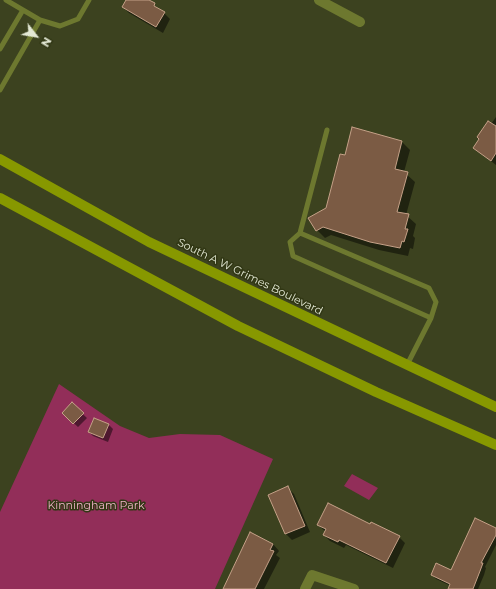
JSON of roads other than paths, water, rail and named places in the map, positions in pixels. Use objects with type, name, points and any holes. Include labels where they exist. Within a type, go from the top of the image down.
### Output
[{"type":"main road","name":"South A W Grimes Boulevard","points":[[0,159],[144,240],[496,407]]},
{"type":"main road","points":[[0,198],[238,326],[376,392],[496,445]]},
{"type":"street","points":[[319,0],[360,22]]},
{"type":"street","points":[[305,589],[312,575],[354,589]]},
{"type":"lane","points":[[6,0],[40,20],[60,26],[78,19],[89,0]]},
{"type":"lane","points":[[0,49],[24,10]]},
{"type":"lane","points":[[0,90],[40,20]]},
{"type":"lane","points":[[327,130],[300,233],[290,242],[293,256],[431,318]]},
{"type":"lane","points":[[300,233],[429,288],[436,302],[431,318],[407,366]]},
{"type":"park label","name":"Kinningham Park","points":[[96,506]]}]
